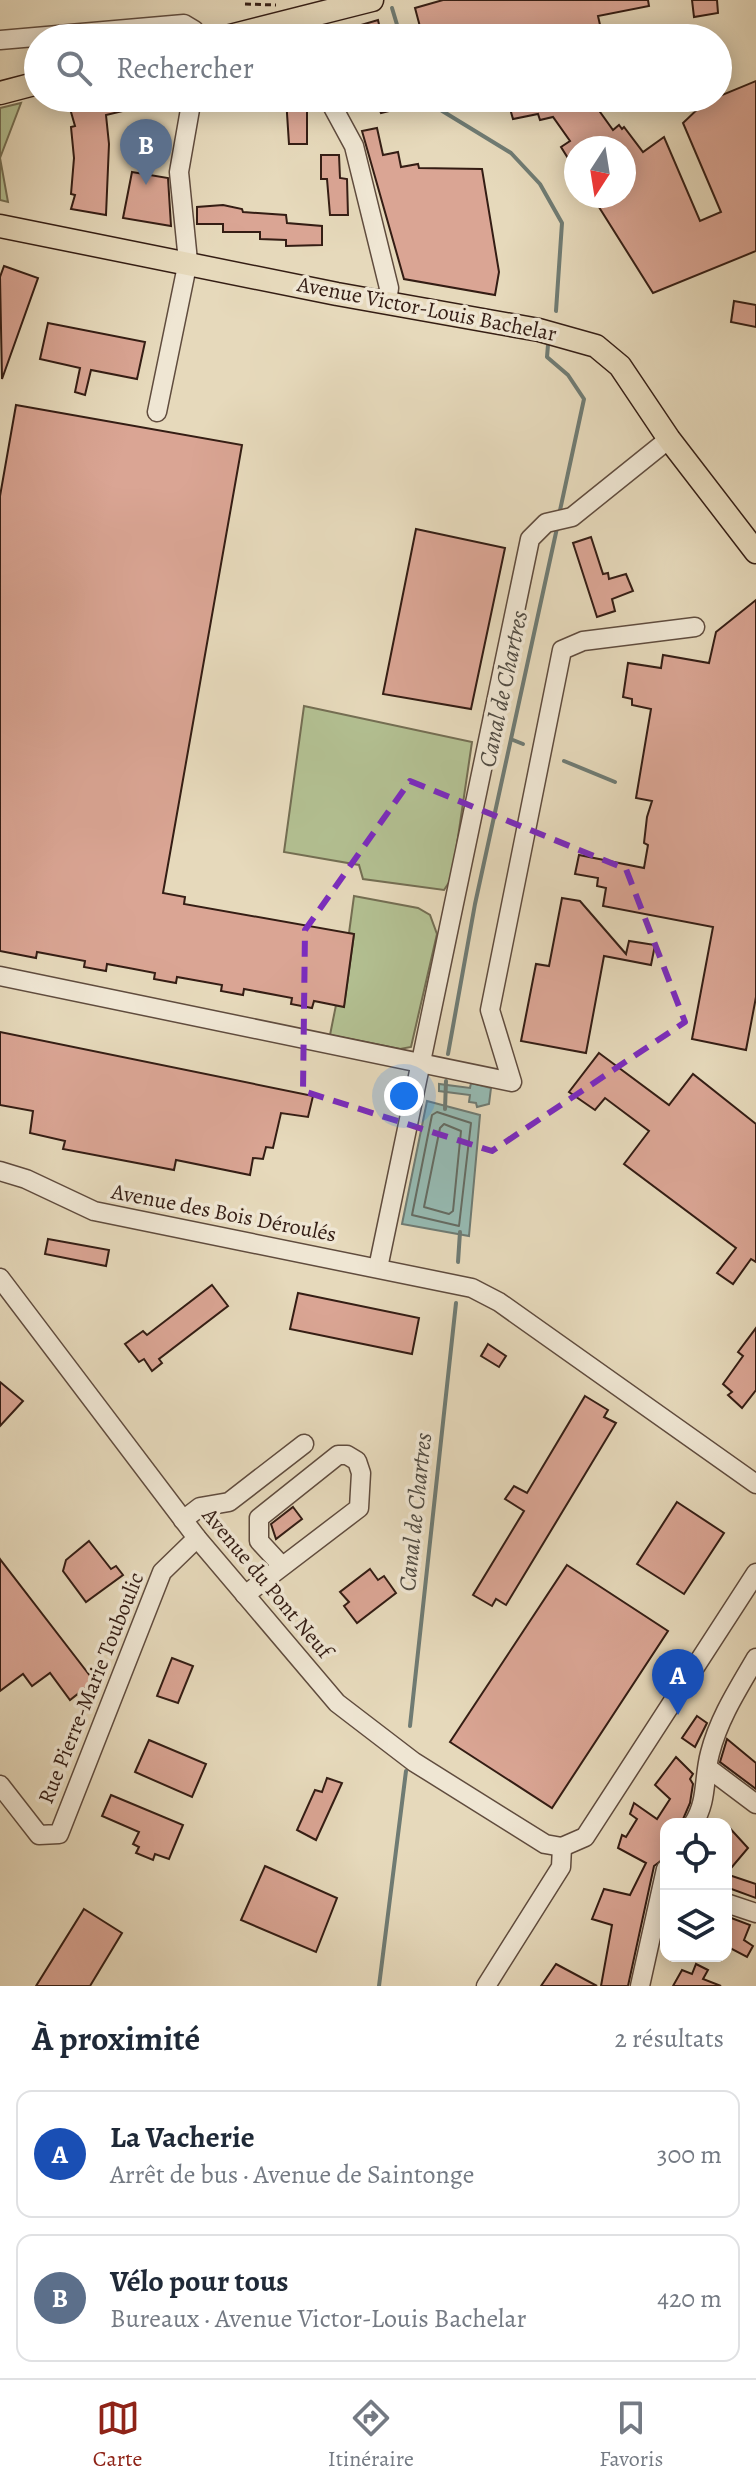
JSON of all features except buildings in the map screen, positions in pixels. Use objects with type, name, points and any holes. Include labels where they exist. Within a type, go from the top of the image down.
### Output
[{"type":"main road","points":[[290,21],[372,0]]},
{"type":"main road","points":[[0,93],[24,87]]},
{"type":"main road","name":"Avenue Victor-Louis Bachelar","points":[[0,226],[571,336],[596,346],[620,366],[669,439],[756,552]]},
{"type":"street","points":[[0,40],[24,38]]},
{"type":"street","points":[[157,412],[188,261],[179,172],[190,112]]},
{"type":"street","points":[[336,112],[354,146],[389,288],[387,302]]},
{"type":"street","points":[[378,1268],[530,539],[546,523],[572,517],[669,439]]},
{"type":"street","points":[[0,976],[512,1082],[490,1010],[562,650],[583,641],[695,627]]},
{"type":"street","name":"Avenue des Bois Déroulés","points":[[0,1171],[26,1179],[94,1211],[472,1288],[499,1302],[756,1484]]},
{"type":"street","name":"Avenue du Pont Neuf","points":[[0,1278],[197,1538],[337,1703],[414,1762],[545,1844],[562,1847]]},
{"type":"street","points":[[183,1520],[200,1507],[229,1502],[304,1444]]},
{"type":"street","points":[[245,1595],[359,1508],[361,1473],[357,1461],[347,1455],[338,1455],[259,1518]]},
{"type":"street","points":[[229,1502],[236,1513],[259,1518]]},
{"type":"street","points":[[259,1518],[259,1541],[282,1566]]},
{"type":"street","name":"Rue Pierre-Marie Touboulic","points":[[0,1785],[39,1835],[59,1834],[162,1572],[197,1538]]},
{"type":"street","points":[[486,1986],[561,1867],[562,1847],[585,1837],[756,1573]]},
{"type":"street","points":[[697,1818],[703,1808],[708,1768],[722,1715],[756,1658]]},
{"type":"street","points":[[708,1768],[756,1804]]},
{"type":"street","points":[[640,1986],[662,1890]]},
{"type":"street","points":[[732,1905],[756,1913]]},
{"type":"path","points":[[245,4],[290,21]]},
{"type":"highlighted area","points":[[410,781],[626,869],[685,1022],[492,1151],[303,1091],[305,930]]},
{"type":"green space","points":[[21,103],[0,158],[0,108]]},
{"type":"green space","points":[[0,158],[8,202],[0,200]]},
{"type":"green space","points":[[304,706],[472,742],[452,878],[444,890],[363,879],[359,865],[284,852]]},
{"type":"green space","points":[[354,896],[418,908],[430,915],[437,934],[411,1047],[400,1049],[330,1035],[336,1005],[344,1006],[354,934],[349,933]]},
{"type":"water","points":[[471,1083],[491,1088],[489,1104],[477,1107],[476,1103],[469,1102],[470,1095],[439,1091],[439,1084],[470,1088]]},
{"type":"water","points":[[427,1101],[480,1115],[469,1236],[402,1224]]},
{"type":"waterway","name":"Canal de Chartres","points":[[392,8],[397,24]]},
{"type":"waterway","name":"Canal de Chartres","points":[[444,112],[511,153],[540,184],[562,223],[556,311]]},
{"type":"waterway","name":"Canal de Chartres","points":[[548,345],[547,357],[568,375],[584,399],[559,515]]},
{"type":"waterway","name":"Canal de Chartres","points":[[448,1054],[475,904],[557,528]]},
{"type":"waterway","points":[[513,740],[523,744]]},
{"type":"waterway","points":[[564,761],[615,782]]},
{"type":"waterway","name":"Canal de Chartres","points":[[445,1109],[446,1081]]},
{"type":"waterway","name":"Canal de Chartres","points":[[458,1262],[460,1232]]},
{"type":"waterway","name":"Canal de Chartres","points":[[410,1726],[456,1303]]},
{"type":"waterway","name":"Canal de Chartres","points":[[379,1986],[406,1771]]},
{"type":"place","name":"Vélo pour tous","points":[[146,185]]},
{"type":"place","name":"La Vacherie","points":[[678,1715]]}]
